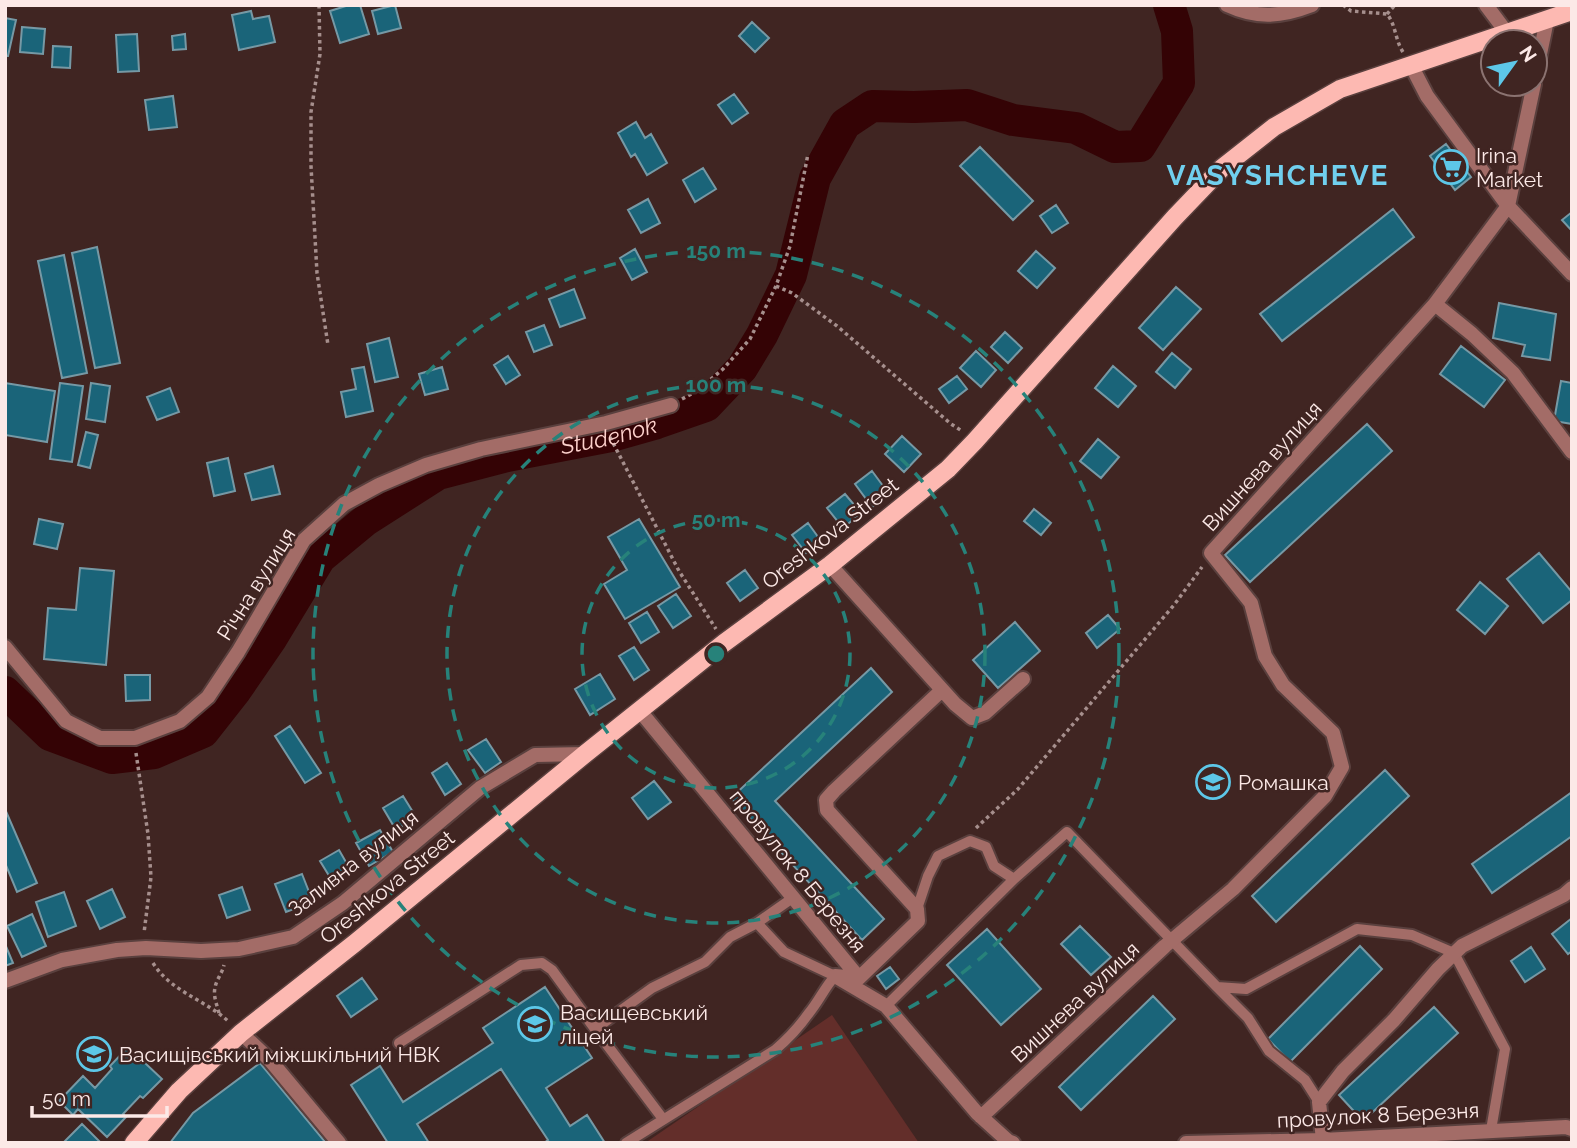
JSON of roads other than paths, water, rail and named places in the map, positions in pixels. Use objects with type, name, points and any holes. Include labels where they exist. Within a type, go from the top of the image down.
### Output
[{"type":"main road","name":"Oreshkova Street","points":[[1522,28],[1572,11]]},
{"type":"main road","name":"Oreshkova Street","points":[[134,1143],[179,1091],[241,1033],[724,642],[830,565],[948,469],[1222,168],[1273,127],[1340,89],[1479,42]]},
{"type":"street","points":[[1227,5],[1241,12],[1269,15],[1297,11],[1312,5]]},
{"type":"street","points":[[1486,5],[1503,28]]},
{"type":"street","points":[[1545,28],[1547,20]]},
{"type":"street","points":[[1412,65],[1427,96],[1508,206],[1572,274]]},
{"type":"street","name":"Вишнева вулиця","points":[[981,1117],[1172,941],[1233,889],[1325,796],[1342,766],[1333,733],[1283,685],[1265,656],[1251,603],[1211,554],[1435,304],[1508,206],[1531,98]]},
{"type":"street","points":[[1435,304],[1513,373],[1572,452]]},
{"type":"street","name":"Річна вулиця","points":[[5,647],[66,722],[100,738],[135,738],[180,721],[208,697],[238,652],[304,540],[344,504],[379,485],[426,465],[481,449],[606,423],[671,405]]},
{"type":"street","points":[[830,565],[942,690],[972,718],[985,713],[1023,679]]},
{"type":"street","points":[[859,978],[918,921],[916,909],[827,810],[826,800],[942,690]]},
{"type":"street","name":"провулок 8 Березня","points":[[640,710],[859,978]]},
{"type":"street","name":"Заливна вулиця","points":[[5,981],[62,960],[117,950],[146,947],[201,951],[239,948],[293,937],[343,903],[480,788],[535,755],[584,754]]},
{"type":"street","points":[[1323,1140],[1319,1102],[1343,1071],[1394,1020],[1438,969],[1462,946],[1564,895],[1572,888]]},
{"type":"street","name":"провулок 8 Березня","points":[[835,976],[859,978]]},
{"type":"street","name":"провулок 8 Березня","points":[[835,976],[886,1006],[1003,1140]]},
{"type":"street","points":[[241,1033],[270,1060],[339,1143]]},
{"type":"street","name":"провулок 8 Березня","points":[[1186,1143],[1572,1129]]},
{"type":"lane","points":[[886,1006],[1014,879],[1068,832],[1248,1018],[1269,1051],[1305,1080],[1319,1102]]},
{"type":"lane","points":[[916,909],[938,856],[971,841],[986,847],[994,866],[1014,879]]},
{"type":"lane","points":[[595,1029],[652,988],[705,962],[730,937],[757,923],[794,897]]},
{"type":"lane","points":[[626,1143],[775,1050],[795,1031],[835,976],[784,952],[757,923]]},
{"type":"lane","points":[[1217,987],[1246,989],[1357,929],[1412,936],[1454,953],[1506,1049],[1491,1130]]},
{"type":"lane","points":[[399,1043],[521,965],[541,963],[552,970],[663,1119]]},
{"type":"waterway","name":"Studenok","points":[[5,692],[50,735],[112,758],[154,753],[203,732],[271,639],[320,558],[366,520],[438,474],[507,456],[611,436],[706,406],[742,368],[762,335],[791,275],[815,178],[845,124],[872,106],[967,105],[1013,120],[1076,128],[1115,147],[1140,146],[1179,83],[1177,31],[1169,5]]},
{"type":"place","name":"Irina Market","points":[[1451,167]]},
{"type":"place","name":"Ромашка","points":[[1213,782]]},
{"type":"place","name":"Васищевський ліцей","points":[[535,1024]]},
{"type":"place","name":"Васищівський міжшкільний НВК","points":[[94,1054]]},
{"type":"district","name":"VASYSHCHEVE","points":[[1278,175]]}]
